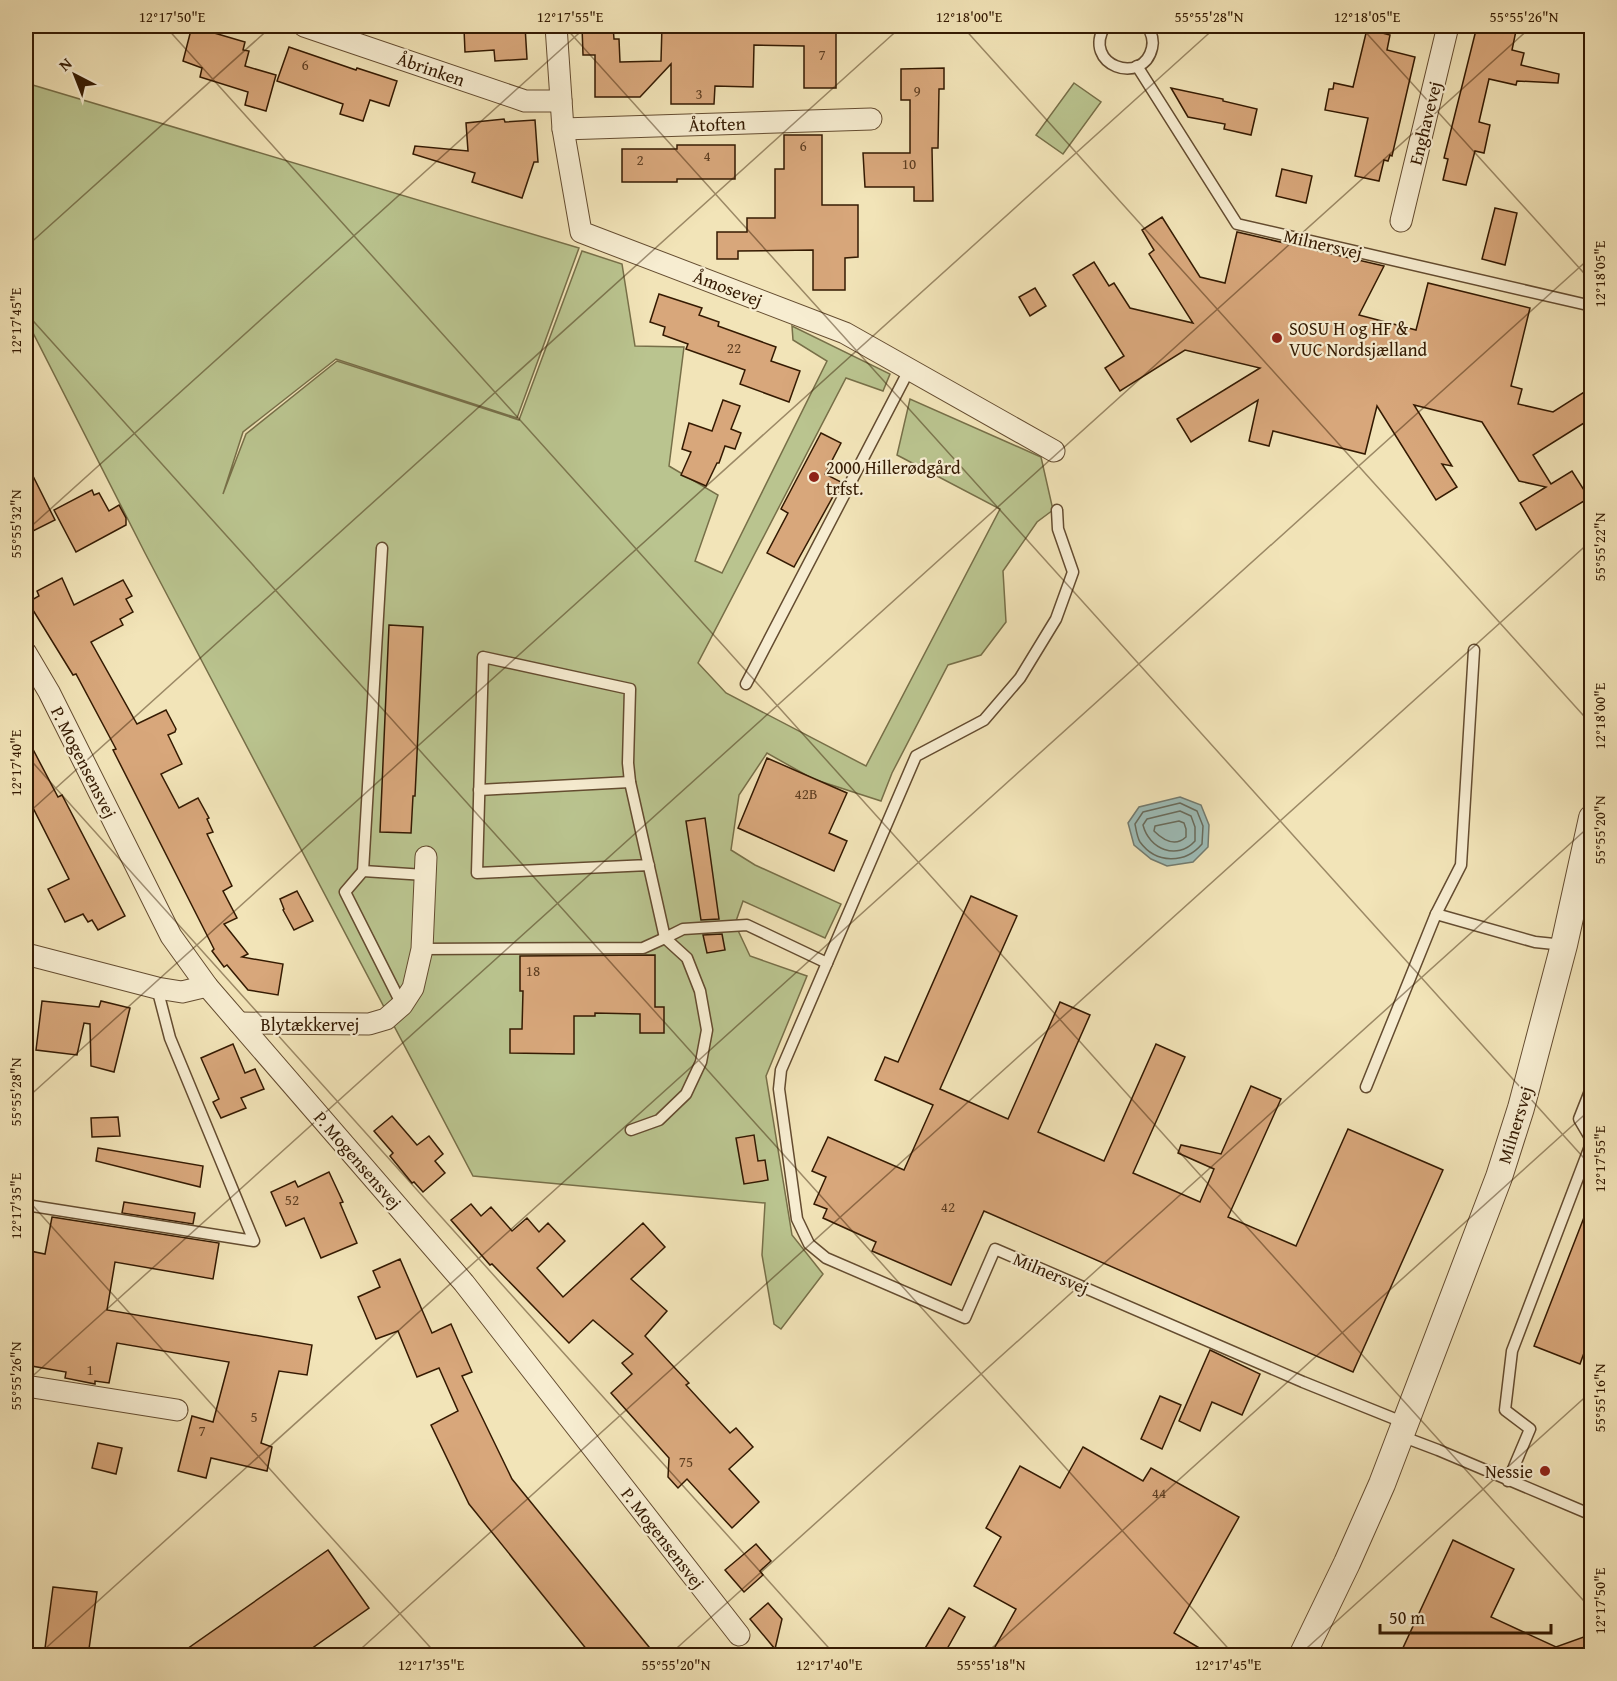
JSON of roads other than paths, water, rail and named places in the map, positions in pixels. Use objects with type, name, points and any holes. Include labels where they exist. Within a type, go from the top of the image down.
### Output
[{"type":"street","name":"Åbrinken","points":[[304,26],[525,101],[561,100]]},
{"type":"street","name":"Åmosevej","points":[[556,26],[564,129],[581,232],[845,333],[1054,451]]},
{"type":"street","name":"Enghavevej","points":[[1401,221],[1448,26]]},
{"type":"street","name":"Åtoften","points":[[564,129],[871,119]]},
{"type":"street","name":"P. Mogensensvej","points":[[26,653],[49,692],[171,936],[207,986],[464,1283],[740,1635]]},
{"type":"street","name":"Milnersvej","points":[[1302,1656],[1347,1563],[1403,1430],[1499,1177],[1521,1108],[1564,945],[1590,829]]},
{"type":"street","points":[[402,1005],[413,988],[422,949],[426,866]]},
{"type":"street","points":[[26,954],[157,988],[182,992],[207,986]]},
{"type":"street","name":"Blytækkervej","points":[[239,1023],[369,1024],[386,1018],[402,1005]]},
{"type":"street","points":[[26,1386],[177,1410]]},
{"type":"lane","points":[[1105,26],[1100,33],[1099,42],[1105,59],[1112,65],[1129,69],[1137,66],[1148,57],[1151,51],[1152,35],[1146,26]]},
{"type":"lane","name":"Milnersvej","points":[[1137,66],[1237,224],[1592,306]]},
{"type":"lane","points":[[746,684],[909,370]]},
{"type":"lane","points":[[422,949],[643,948],[683,929],[747,925],[827,963],[916,756],[984,720],[1020,678],[1056,619],[1073,572],[1058,530],[1057,510]]},
{"type":"lane","points":[[382,548],[363,871],[345,892],[402,1005]]},
{"type":"lane","points":[[1366,1087],[1436,914],[1461,865],[1474,650]]},
{"type":"lane","points":[[631,1130],[659,1120],[686,1094],[701,1062],[707,1029],[700,991],[687,958],[665,938],[649,865],[630,782],[628,763],[630,689],[483,657],[477,873],[649,865]]},
{"type":"lane","points":[[479,790],[630,782]]},
{"type":"lane","points":[[363,871],[426,866]]},
{"type":"lane","points":[[1436,914],[1535,942],[1564,945]]},
{"type":"lane","name":"Milnersvej","points":[[827,963],[781,1070],[779,1089],[797,1219],[809,1244],[826,1258],[965,1318],[995,1249],[1216,1345],[1403,1430],[1438,1450],[1592,1515]]},
{"type":"lane","points":[[26,1205],[254,1241],[170,1038],[157,988]]},
{"type":"lane","points":[[1508,1481],[1530,1429],[1505,1410],[1512,1351],[1592,1141],[1579,1119],[1592,1086]]},
{"type":"water","points":[[1180,797],[1201,805],[1209,825],[1208,847],[1193,862],[1167,866],[1151,859],[1134,845],[1128,823],[1139,807]]},
{"type":"place","name":"SOSU H og HF & VUC Nordsjælland","points":[[1277,338]]},
{"type":"place","name":"2000 Hillerødgård trfst.","points":[[814,477]]},
{"type":"place","name":"Nessie","points":[[1545,1471]]}]
